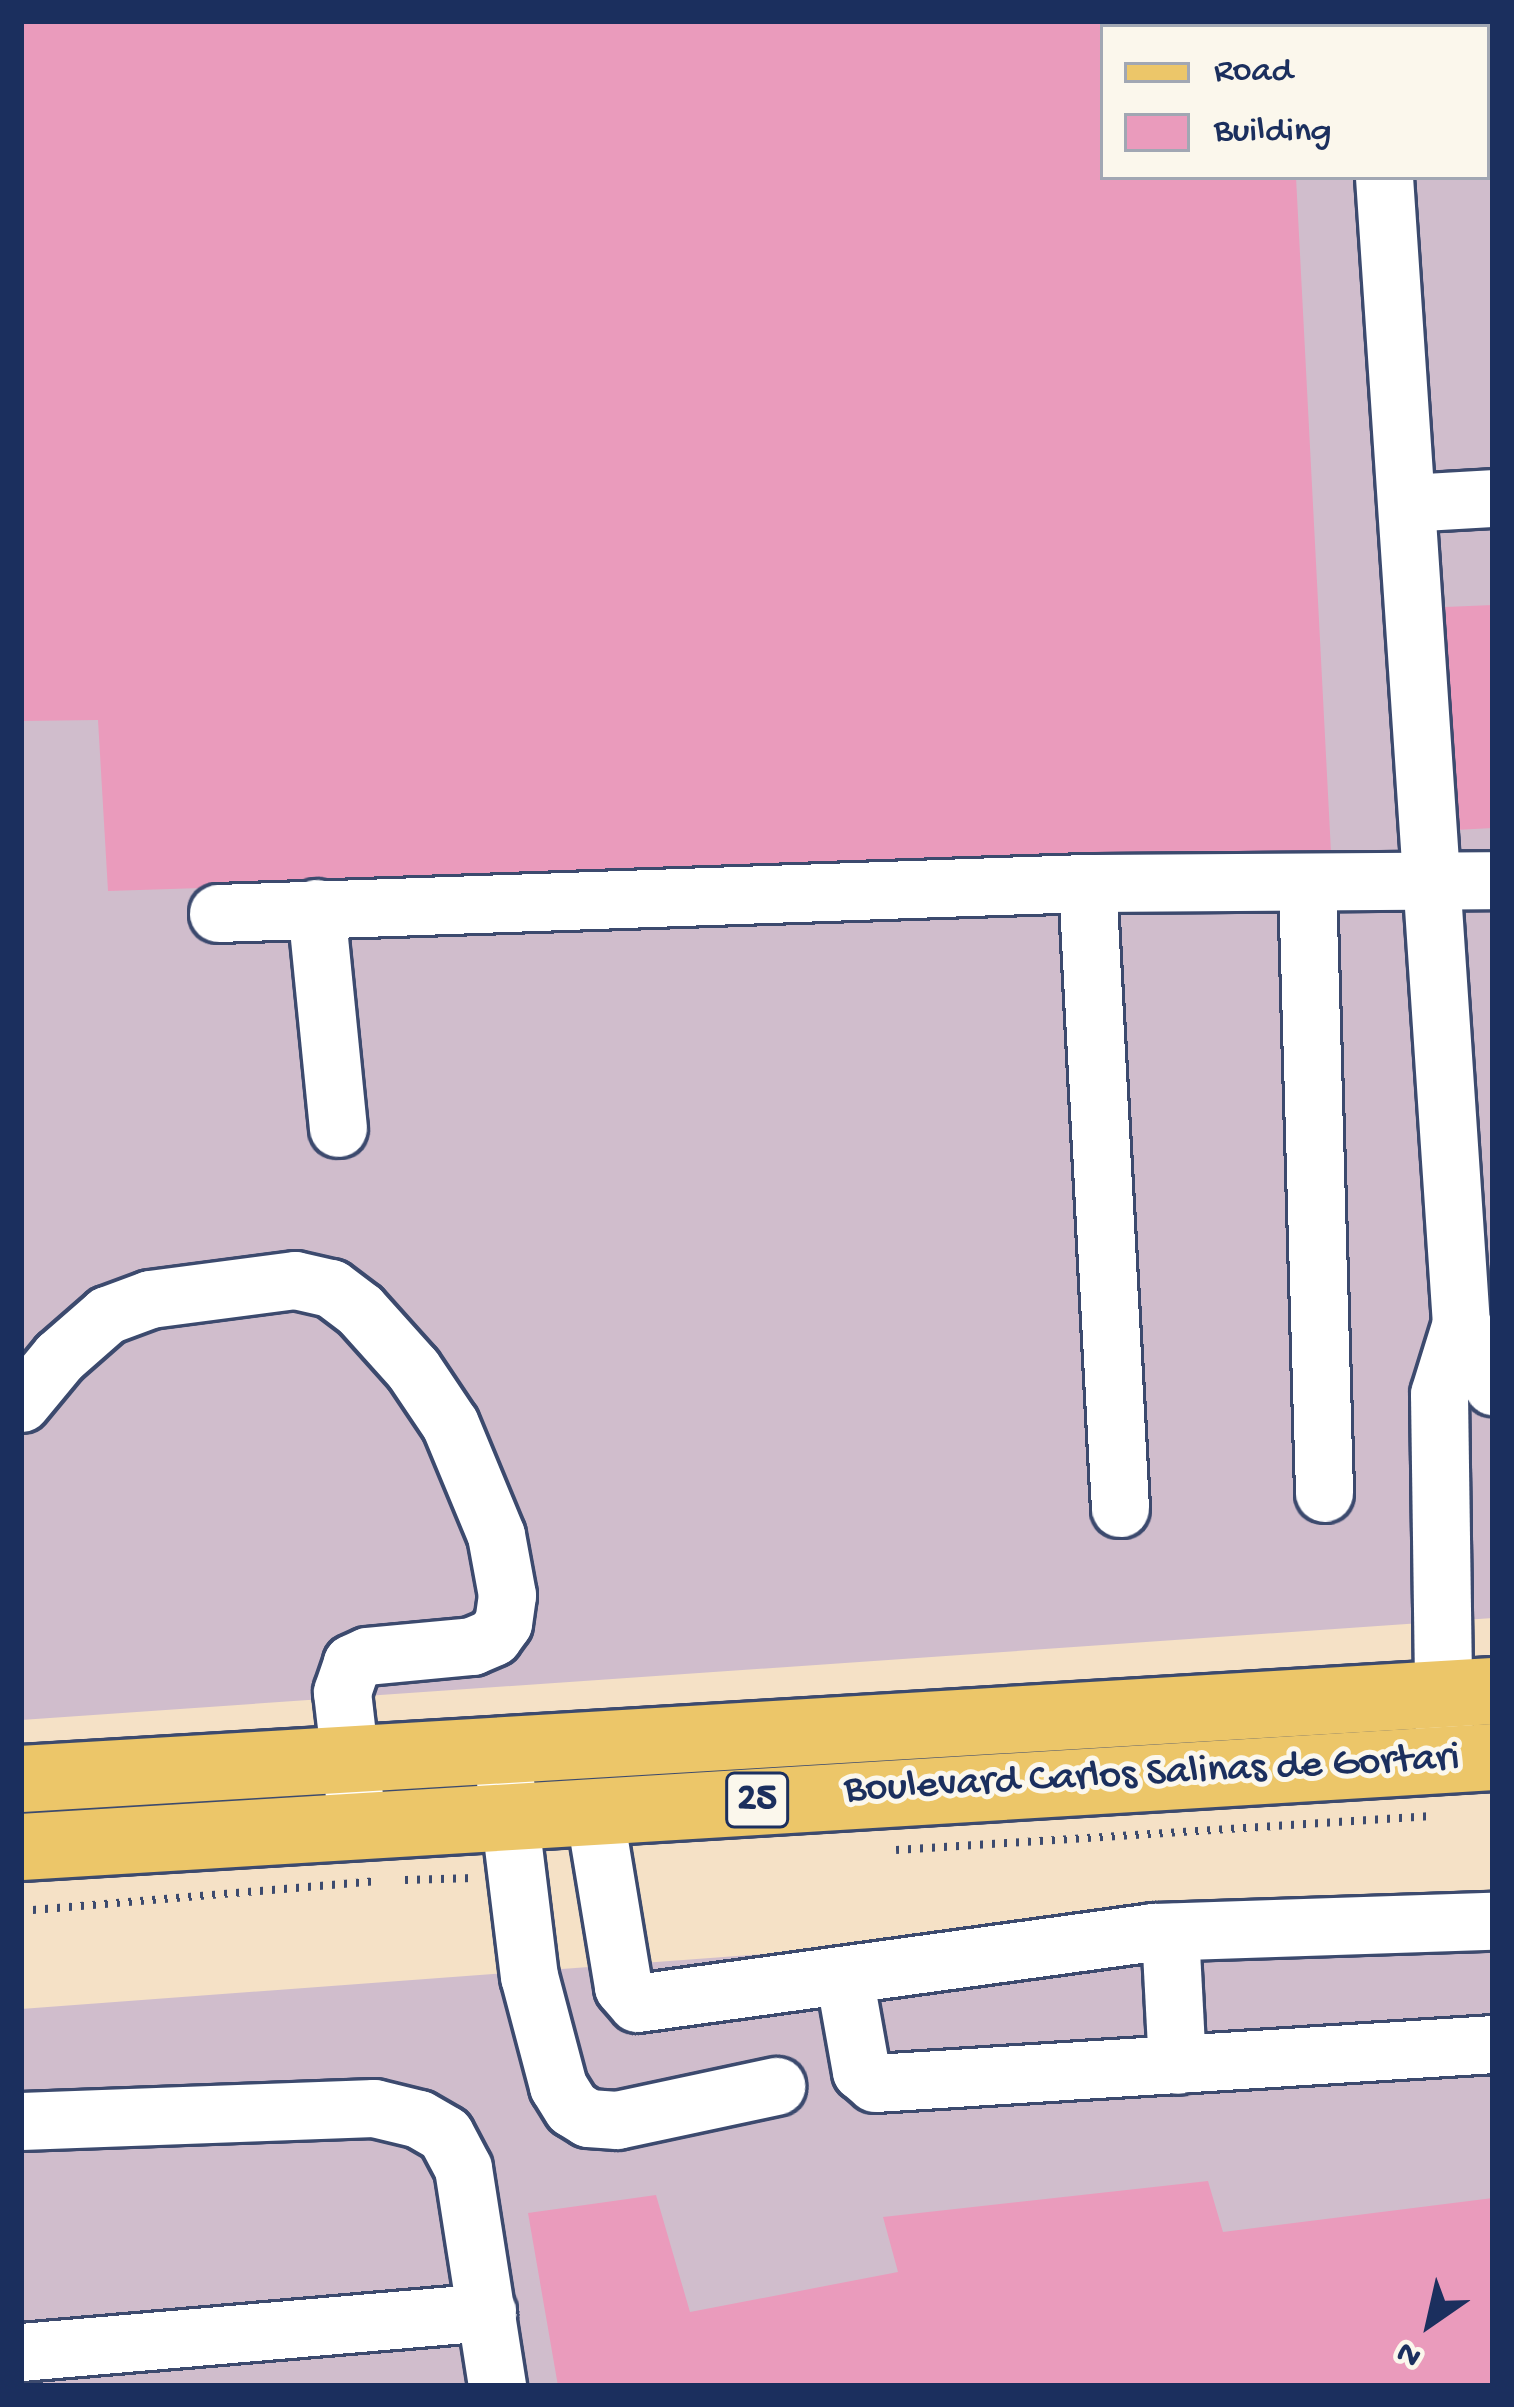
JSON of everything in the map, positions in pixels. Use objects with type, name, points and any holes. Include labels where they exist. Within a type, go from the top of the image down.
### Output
[{"type":"main road","name":"Boulevard Carlos Salinas de Gortari","points":[[21,1847],[353,1791],[501,1750],[1464,1743]]},
{"type":"main road","name":"Boulevard Carlos Salinas de Gortari","points":[[21,1779],[353,1791],[512,1845],[594,1810],[1464,1743]]},
{"type":"lane","points":[[1384,180],[1461,1323],[1439,1394],[1464,1743]]},
{"type":"lane","points":[[1407,503],[1493,498]]},
{"type":"lane","points":[[218,913],[1087,883],[1493,880]]},
{"type":"lane","points":[[1087,883],[1120,1508]]},
{"type":"lane","points":[[1307,883],[1324,1493]]},
{"type":"lane","points":[[316,908],[338,1128]]},
{"type":"lane","points":[[21,1403],[58,1357],[107,1315],[150,1298],[295,1280],[331,1288],[360,1310],[413,1369],[450,1424],[496,1535],[506,1595],[503,1622],[493,1636],[472,1646],[368,1656],[352,1663],[342,1692],[353,1791]]},
{"type":"lane","points":[[1461,1323],[1493,1386]]},
{"type":"lane","points":[[501,1750],[536,2006],[558,2086],[572,2108],[588,2118],[617,2120],[776,2086]]},
{"type":"lane","points":[[594,1810],[627,1997],[649,2004],[1170,1932],[1493,1922]]},
{"type":"lane","points":[[1170,1932],[1177,2065]]},
{"type":"lane","points":[[844,1976],[861,2071],[875,2083],[1493,2044]]},
{"type":"lane","points":[[21,2121],[374,2108],[419,2119],[445,2134],[463,2168],[497,2386]]},
{"type":"lane","points":[[21,2352],[487,2312]]},
{"type":"path","points":[[880,1850],[1464,1743]]},
{"type":"path","points":[[21,1911],[375,1882],[512,1845]]},
{"type":"shaded area","points":[[21,21],[1493,21],[1493,1618],[21,1720]]},
{"type":"shaded area","points":[[1493,1900],[1493,2386],[21,2386],[21,2009]]},
{"type":"building","points":[[21,21],[1288,21],[1100,24],[1100,180],[1296,180],[1331,852],[108,891],[98,720],[21,721]]},
{"type":"building","points":[[1493,605],[1493,828],[1455,830],[1445,607]]},
{"type":"building","points":[[1208,2181],[1223,2232],[1493,2198],[1493,2386],[558,2386],[528,2213],[656,2195],[690,2312],[898,2272],[883,2217]]}]
